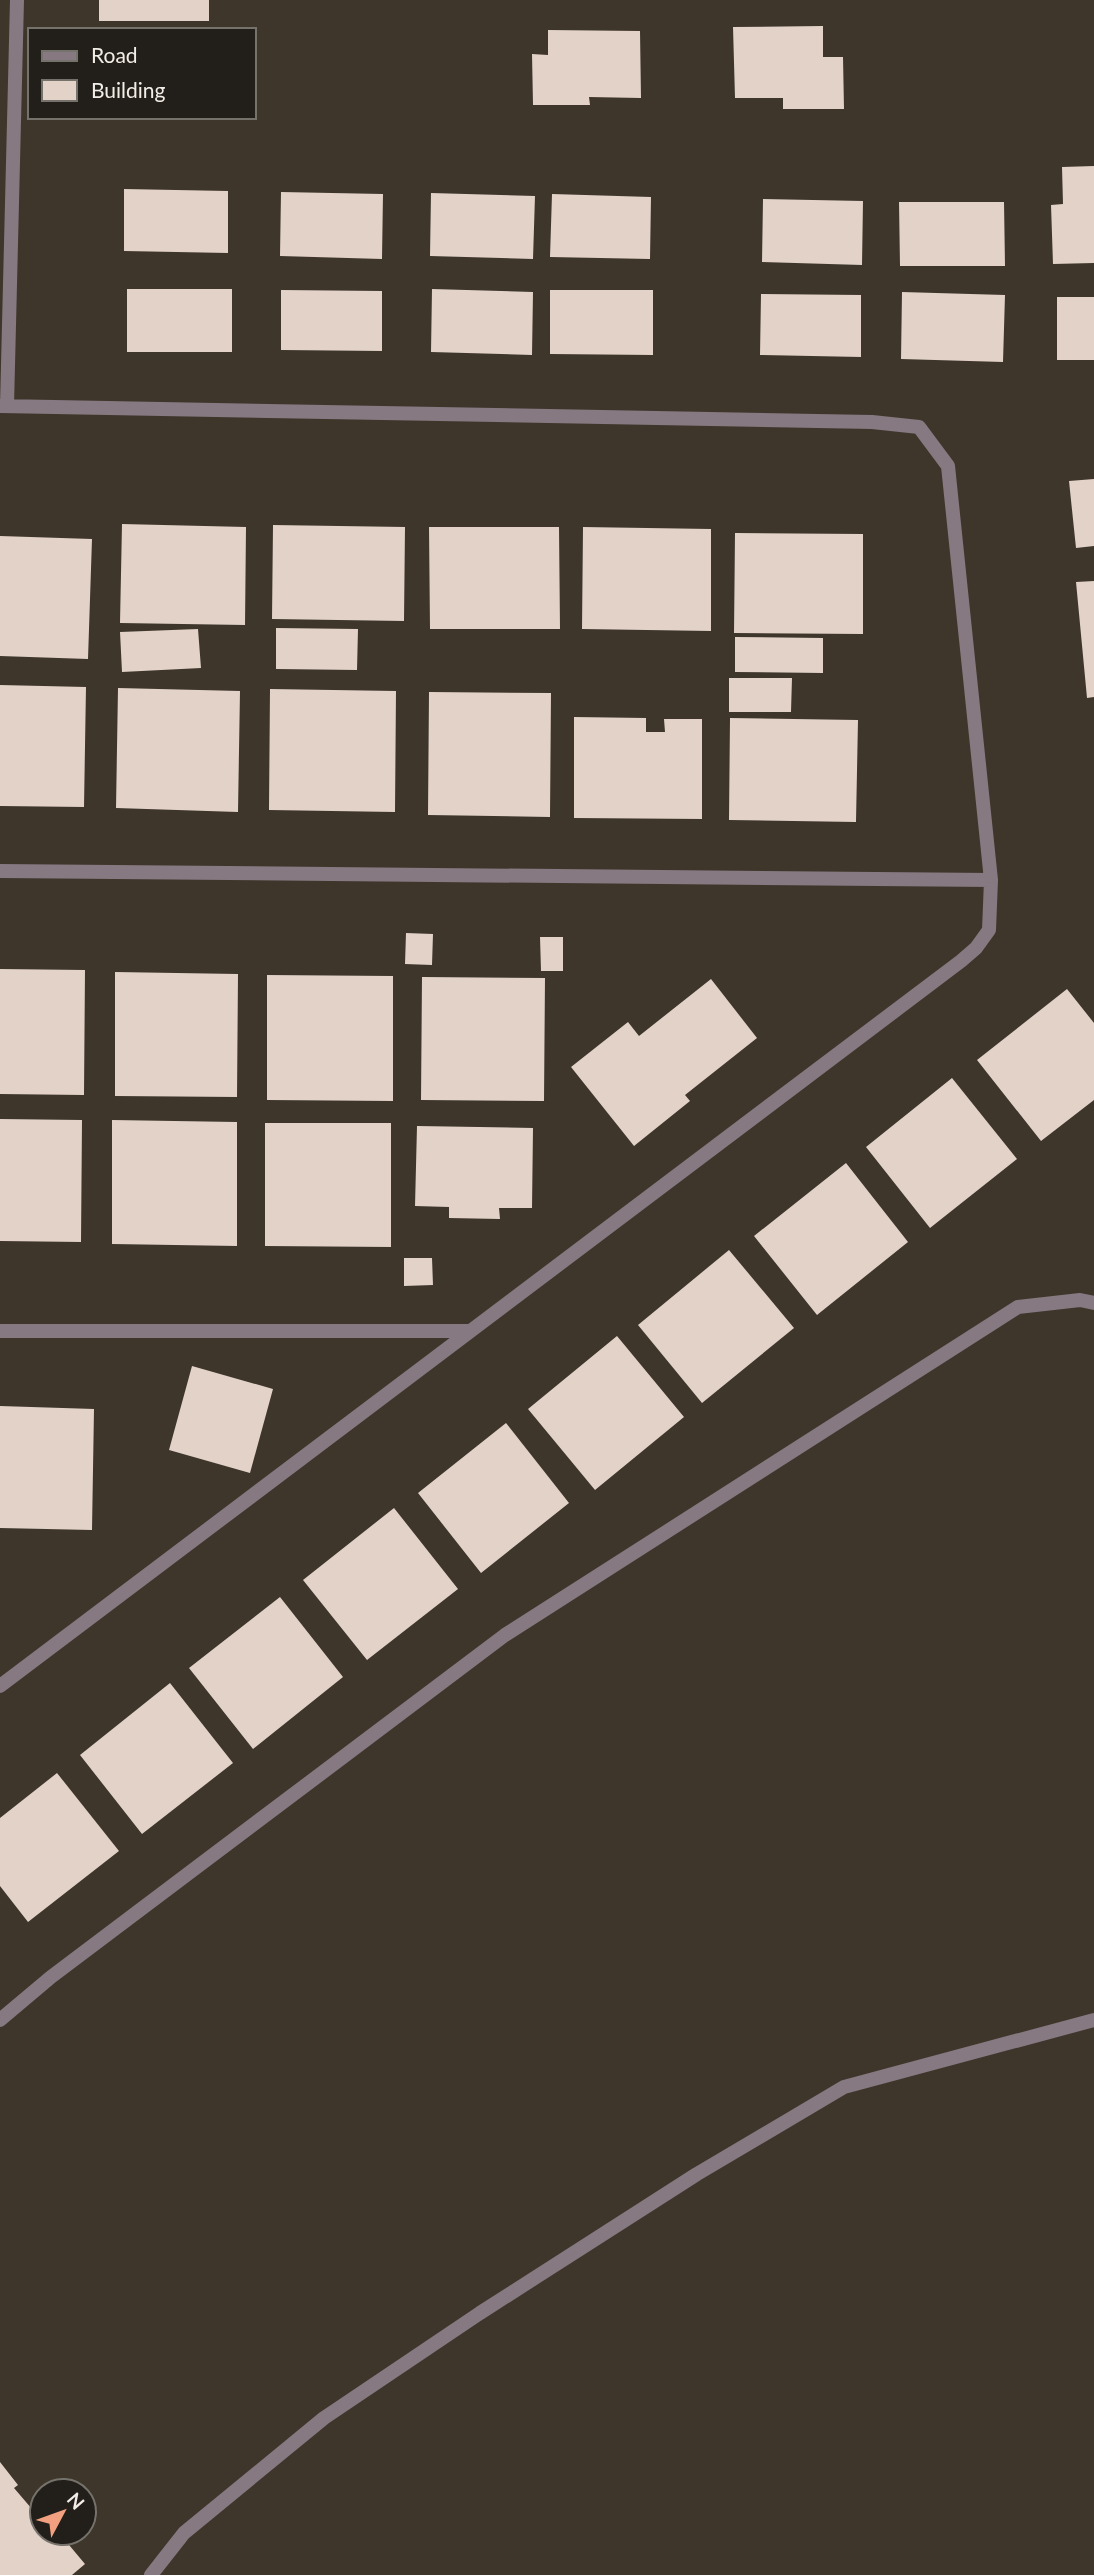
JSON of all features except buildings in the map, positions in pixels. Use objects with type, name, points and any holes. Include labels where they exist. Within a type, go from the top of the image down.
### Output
[{"type":"street","points":[[0,1686],[976,948],[989,930],[992,880],[948,466],[919,428],[858,422],[3,406],[17,0]]},
{"type":"street","points":[[0,871],[992,880]]},
{"type":"street","points":[[0,2020],[51,1977],[505,1636],[1018,1307],[1080,1300],[1094,1304]]},
{"type":"street","points":[[0,1331],[468,1331]]},
{"type":"street","points":[[151,2575],[184,2533],[324,2418],[480,2313],[686,2181],[832,2093],[881,2076],[1094,2020]]}]
